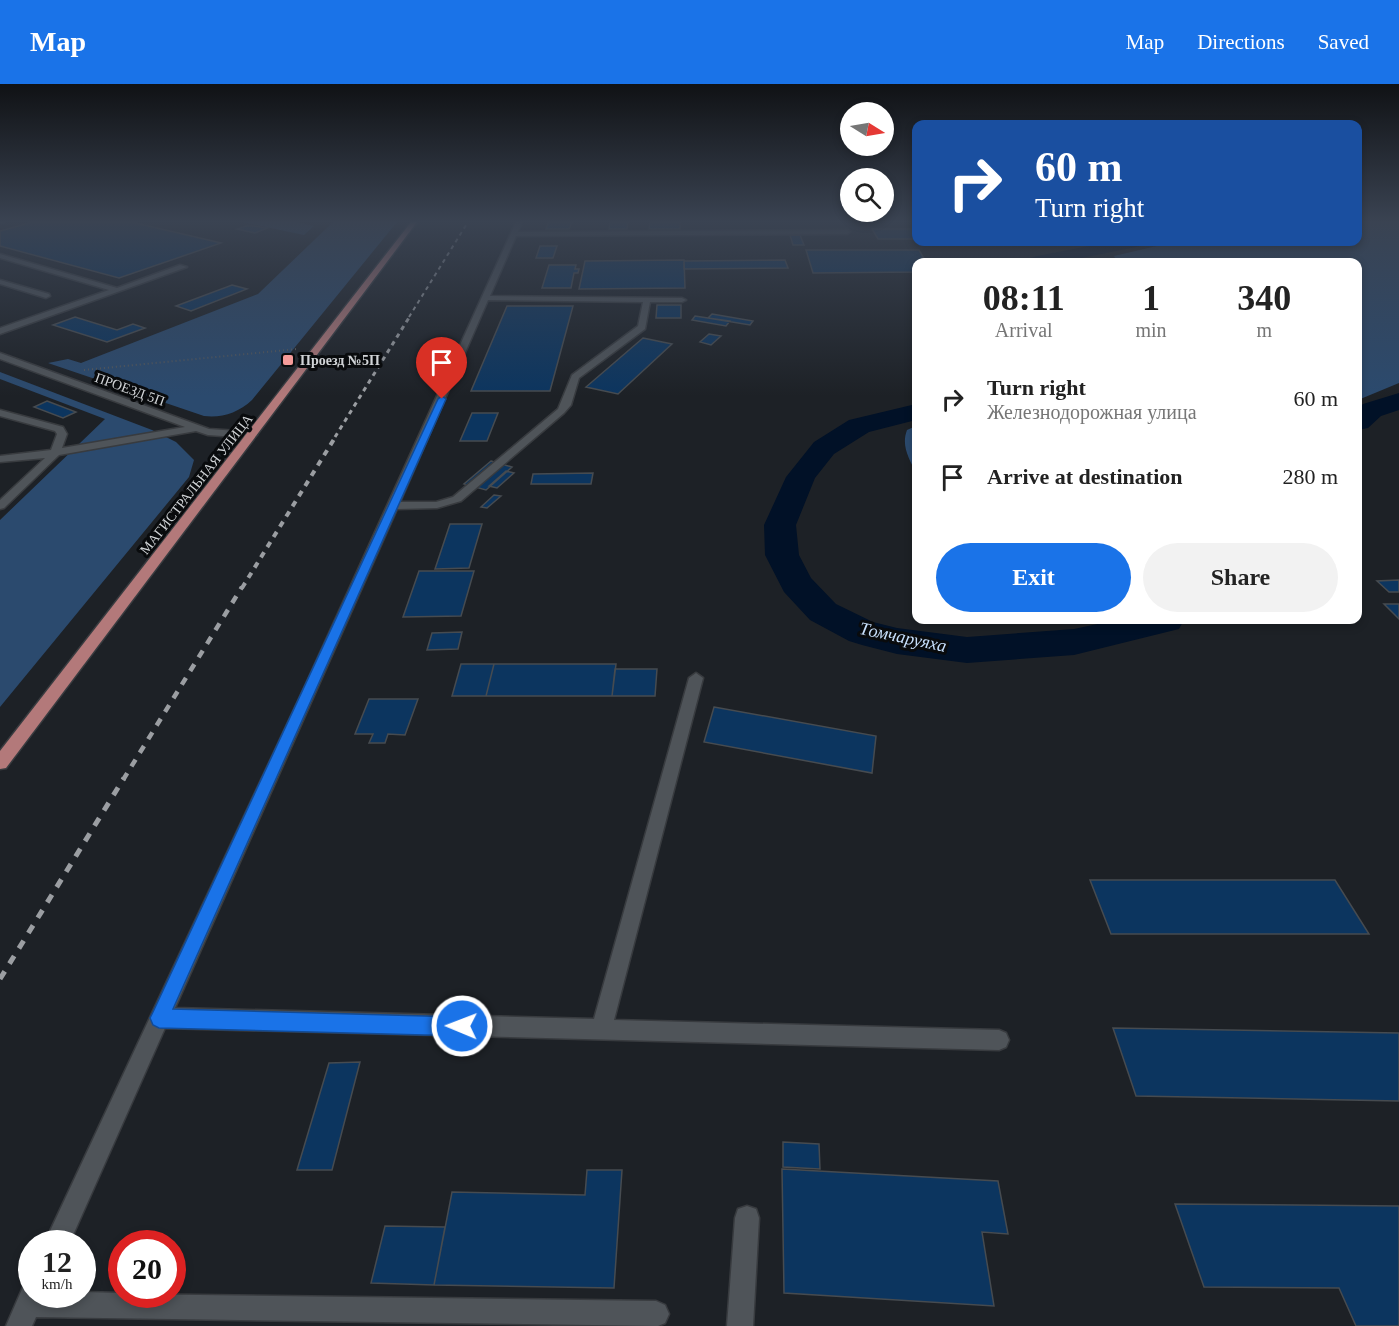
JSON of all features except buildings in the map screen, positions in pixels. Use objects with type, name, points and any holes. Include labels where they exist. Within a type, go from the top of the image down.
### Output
[{"type":"main road","name":"МАГИСТРАЛЬНАЯ УЛИЦА","points":[[0,763],[370,280]]},
{"type":"street","points":[[82,280],[117,290]]},
{"type":"street","points":[[0,331],[146,280]]},
{"type":"street","points":[[62,1230],[495,280]]},
{"type":"street","points":[[0,282],[46,296]]},
{"type":"street","points":[[487,298],[682,300]]},
{"type":"street","points":[[393,506],[437,505],[466,493],[561,411],[566,405],[575,377],[642,327],[647,299]]},
{"type":"street","name":"ПРОЕЗД 5П","points":[[0,356],[196,428],[224,435],[252,435]]},
{"type":"street","points":[[0,413],[59,429],[62,434],[55,454],[0,506]]},
{"type":"street","points":[[0,459],[55,454],[196,428]]},
{"type":"street","points":[[602,1030],[696,678]]},
{"type":"street","points":[[159,1018],[999,1040]]},
{"type":"street","points":[[740,1326],[747,1218]]},
{"type":"street","points":[[27,1308],[656,1314]]},
{"type":"path","points":[[48,374],[296,350],[300,346]]},
{"type":"shaded area","points":[[273,280],[350,280],[252,400],[247,405],[223,415],[204,416],[48,363],[68,359],[81,363],[258,294]]},
{"type":"shaded area","points":[[1362,280],[1399,280],[1399,383],[1362,398]]},
{"type":"shaded area","points":[[0,372],[152,430],[176,442],[194,460],[189,477],[0,707],[0,520],[105,419],[0,379]]},
{"type":"shaded area","points":[[912,428],[912,464],[905,441],[907,430]]},
{"type":"waterway","name":"Томчаруяха","points":[[1362,419],[1372,410],[1399,401]]},
{"type":"waterway","name":"Томчаруяха","points":[[912,413],[859,426],[824,448],[801,477],[780,525],[782,555],[796,584],[823,612],[862,632],[897,641],[967,650],[1074,642],[1149,624]]},
{"type":"railway","points":[[409,317],[432,280]]},
{"type":"railway","points":[[335,437],[410,316]]},
{"type":"railway","points":[[242,588],[336,436]]},
{"type":"railway","points":[[123,780],[242,587]]},
{"type":"railway","points":[[0,979],[124,778]]},
{"type":"place","name":"Проезд №5П","points":[[288,360]]},
{"type":"route","points":[[442,399],[159,1018],[462,1026]]}]
